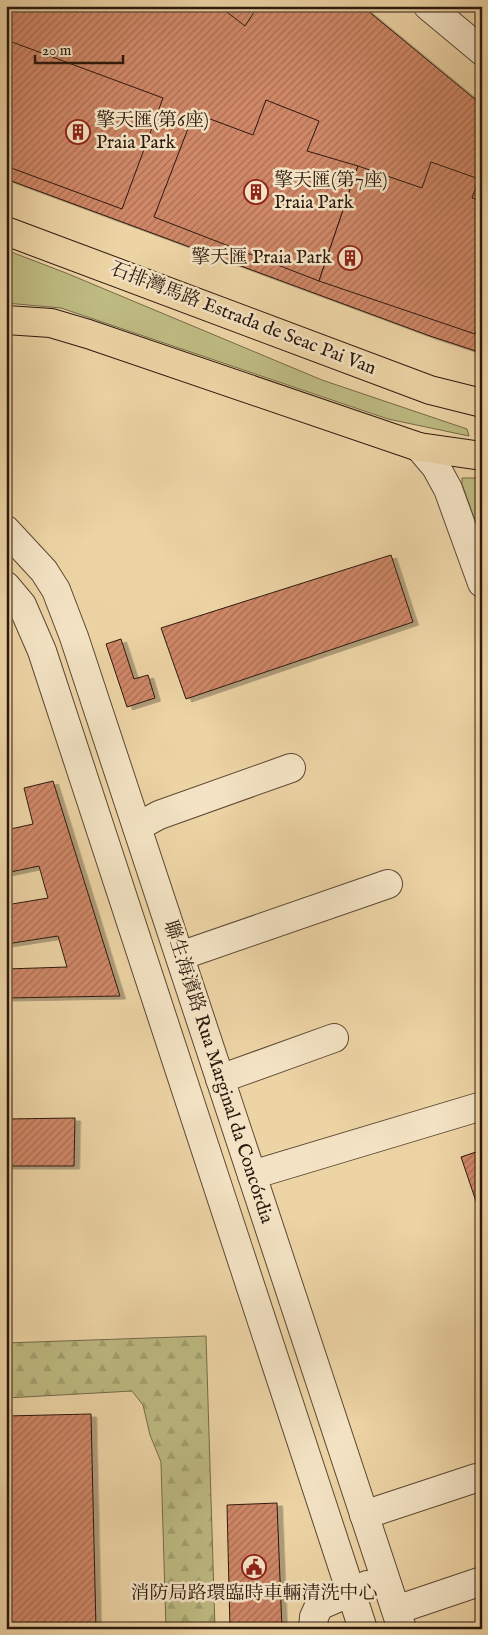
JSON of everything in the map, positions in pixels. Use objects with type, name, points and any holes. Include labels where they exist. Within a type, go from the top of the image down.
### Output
[{"type":"main road","name":"石排灣馬路 Estrada de Seac Pai Van","points":[[6,231],[430,390],[482,402]]},
{"type":"main road","points":[[6,320],[51,323],[419,447],[482,456]]},
{"type":"street","points":[[428,6],[482,51]]},
{"type":"street","points":[[419,447],[436,467],[448,489],[482,583]]},
{"type":"street","name":"聯生海濱路 Rua Marginal da Concórdia","points":[[6,530],[44,571],[58,596],[74,637],[399,1620]]},
{"type":"street","name":"聯生海濱路 Rua Marginal da Concórdia","points":[[6,586],[22,605],[42,651],[363,1629]]},
{"type":"street","points":[[137,827],[160,815],[291,768]]},
{"type":"street","points":[[180,956],[388,884]]},
{"type":"street","points":[[220,1079],[334,1038]]},
{"type":"street","points":[[252,1175],[482,1106]]},
{"type":"street","points":[[364,1515],[476,1478]]},
{"type":"street","points":[[313,1629],[314,1618],[320,1606],[385,1578]]},
{"type":"street","points":[[399,1620],[482,1581]]},
{"type":"green space","points":[[6,250],[66,273],[322,380],[467,429],[469,436],[388,419],[61,308],[6,303]]},
{"type":"green space","points":[[462,478],[482,478],[482,540],[462,484]]},
{"type":"green space","points":[[206,1336],[215,1629],[166,1629],[161,1462],[150,1435],[143,1405],[132,1391],[6,1398],[6,1343]]},
{"type":"building","name":"擎天匯 Praia Park","points":[[6,6],[362,6],[482,105],[482,353],[430,336],[6,179]]},
{"type":"building","points":[[219,6],[258,6],[245,26]]},
{"type":"building","points":[[6,40],[12,42],[6,59]]},
{"type":"building","name":"擎天匯(第6座) Praia Park","points":[[12,42],[163,98],[122,209],[6,166],[6,59]]},
{"type":"building","name":"擎天匯(第7座) Praia Park","points":[[266,100],[319,121],[307,151],[358,166],[319,281],[154,217],[194,113],[253,135]]},
{"type":"building","points":[[431,162],[479,179],[472,198],[482,201],[482,312],[475,334],[319,281],[358,166],[422,188]]},
{"type":"building","points":[[391,555],[413,622],[186,699],[161,628]]},
{"type":"building","points":[[121,639],[134,679],[148,675],[155,698],[127,707],[106,644]]},
{"type":"building","points":[[53,781],[120,996],[6,998],[6,969],[67,967],[58,936],[6,944],[6,905],[48,898],[39,866],[6,873],[6,830],[33,824],[24,788]]},
{"type":"building","points":[[75,1118],[74,1166],[6,1166],[6,1119]]},
{"type":"building","points":[[482,1150],[482,1219],[461,1157]]},
{"type":"building","points":[[91,1414],[96,1629],[6,1629],[6,1416]]},
{"type":"building","name":"消防局路環臨時車輛清洗中心","points":[[277,1503],[282,1629],[230,1629],[227,1505]]},
{"type":"place","name":"擎天匯(第6座) Praia Park","points":[[78,132]]},
{"type":"place","name":"擎天匯(第7座) Praia Park","points":[[256,192]]},
{"type":"place","name":"擎天匯 Praia Park","points":[[350,258]]},
{"type":"place","name":"消防局路環臨時車輛清洗中心","points":[[254,1567]]}]
